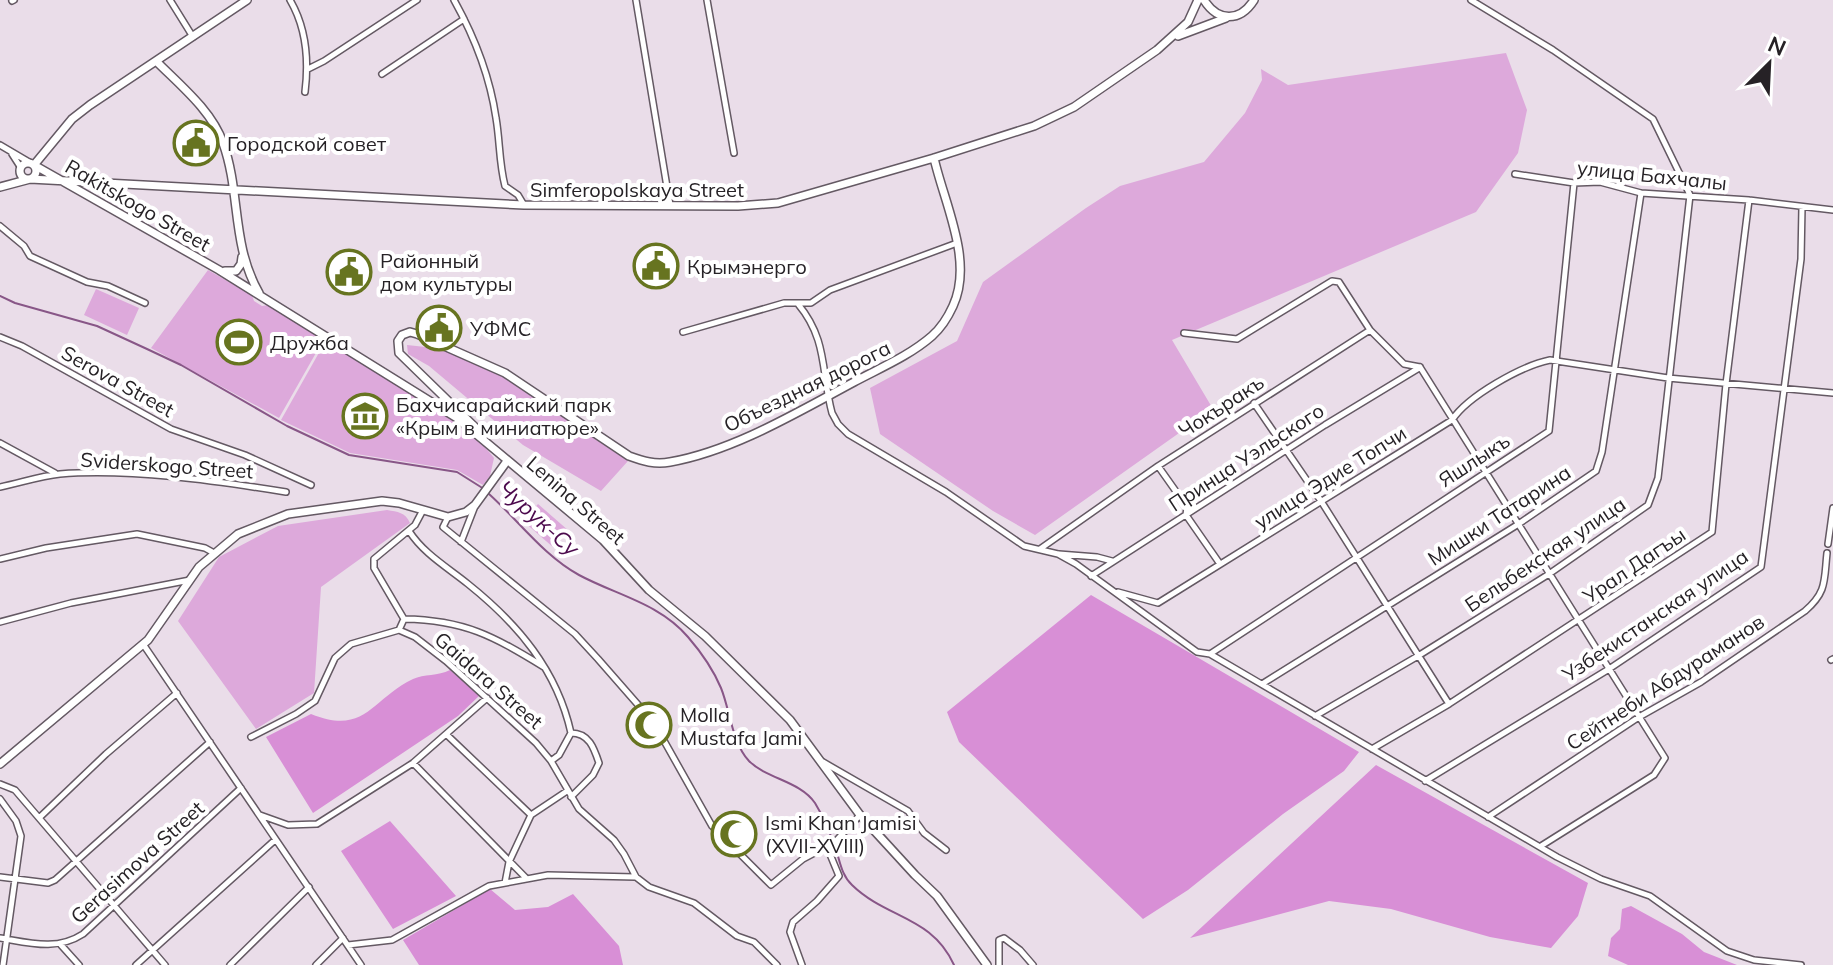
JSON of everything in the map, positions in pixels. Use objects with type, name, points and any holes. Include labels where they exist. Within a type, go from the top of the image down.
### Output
[{"type":"main road","points":[[34,165],[72,119],[247,0]]},
{"type":"main road","points":[[1201,0],[1215,13],[1228,18]]},
{"type":"main road","name":"Simferopolskaya Street","points":[[1172,38],[1190,19],[1201,0]]},
{"type":"main road","name":"Simferopolskaya Street","points":[[0,187],[30,179],[524,205],[778,203],[1034,126],[1074,107],[1172,38],[1241,14],[1254,0]]},
{"type":"main road","points":[[157,62],[217,129],[227,157],[242,253],[241,264],[236,271],[219,270]]},
{"type":"main road","name":"Объездная дорога","points":[[491,446],[478,429],[399,353],[398,341],[402,335],[410,332],[417,334],[490,364],[613,446],[645,462],[671,462],[755,433],[909,353],[934,334],[954,304],[958,290],[960,259],[934,158]]},
{"type":"main road","points":[[0,187],[26,163],[34,165]]},
{"type":"main road","points":[[21,168],[22,176],[30,179],[36,172],[34,165]]},
{"type":"main road","name":"Rakitskogo Street","points":[[34,165],[260,294]]},
{"type":"main road","points":[[242,253],[260,294]]},
{"type":"main road","name":"Lenina Street","points":[[260,294],[457,418],[603,540],[649,590],[705,636],[790,720],[860,815],[937,896],[984,964]]},
{"type":"main road","points":[[0,764],[111,674],[154,634],[190,580],[214,553],[238,534],[288,514],[382,501],[448,517],[466,512],[475,505],[507,461]]},
{"type":"street","points":[[170,0],[193,38]]},
{"type":"street","points":[[290,0],[303,28],[308,69],[305,92]]},
{"type":"street","points":[[308,69],[417,0]]},
{"type":"street","points":[[454,0],[482,63],[497,119],[498,148],[505,186],[518,195],[524,205]]},
{"type":"street","points":[[636,0],[670,206]]},
{"type":"street","points":[[707,0],[734,153]]},
{"type":"street","points":[[1471,0],[1553,50],[1653,119],[1690,195]]},
{"type":"street","points":[[382,74],[464,19]]},
{"type":"street","name":"Rakitskogo Street","points":[[0,145],[34,165]]},
{"type":"street","points":[[8,150],[21,168]]},
{"type":"street","name":"улица Бахчалы","points":[[1515,174],[1574,183],[1600,182],[1641,193],[1749,200],[1833,210]]},
{"type":"street","name":"Яшлыкъ","points":[[1210,654],[1549,431],[1574,183]]},
{"type":"street","name":"Мишки Татарина","points":[[1262,684],[1517,525],[1596,471],[1602,452],[1641,193]]},
{"type":"street","name":"Бельбекская улица","points":[[1315,716],[1549,574],[1648,505],[1658,478],[1690,195]]},
{"type":"street","name":"Урал Дагъы","points":[[1371,750],[1579,621],[1712,532],[1726,384],[1749,200]]},
{"type":"street","name":"Узбекистанская улица","points":[[1425,781],[1609,669],[1761,567],[1801,259],[1802,207]]},
{"type":"street","points":[[0,226],[24,246],[30,256],[87,282],[108,286],[145,303]]},
{"type":"street","points":[[683,332],[784,303],[811,303],[830,290],[957,243]]},
{"type":"street","points":[[1184,333],[1237,339],[1332,281],[1339,282],[1370,330],[1404,364],[1420,367],[1665,758],[1654,775],[1541,846]]},
{"type":"street","points":[[809,318],[811,303]]},
{"type":"street","points":[[798,304],[820,340],[828,396],[838,424],[848,434],[937,486],[1015,541],[1039,550],[1114,562]]},
{"type":"street","name":"Чокъракъ","points":[[1039,550],[1158,466],[1370,330]]},
{"type":"street","name":"Serova Street","points":[[0,337],[22,346],[171,429],[233,450],[311,485]]},
{"type":"street","name":"улица Эдие Топчи","points":[[1141,613],[1452,420],[1459,410],[1506,379],[1537,363],[1550,360],[1668,378],[1833,393]]},
{"type":"street","name":"Принца Уэльского","points":[[1091,576],[1420,367]]},
{"type":"street","points":[[1254,403],[1321,501],[1449,704]]},
{"type":"street","points":[[0,443],[57,475]]},
{"type":"street","points":[[37,479],[40,472],[38,464]]},
{"type":"street","points":[[1158,466],[1187,507],[1186,515],[1220,564]]},
{"type":"street","name":"Sviderskogo Street","points":[[0,487],[57,475],[106,472],[286,492]]},
{"type":"street","points":[[461,542],[475,505]]},
{"type":"street","points":[[1828,544],[1833,508]]},
{"type":"street","points":[[251,737],[315,701],[335,658],[351,644],[399,630],[404,619],[374,568],[374,559],[409,531],[423,509]]},
{"type":"street","points":[[448,517],[443,527],[575,634],[598,659],[654,723],[712,826],[771,885],[803,859],[831,845],[860,815]]},
{"type":"street","points":[[409,531],[419,547],[470,586],[517,628],[547,669],[566,708],[571,733],[559,755],[551,761]]},
{"type":"street","points":[[0,559],[46,548],[137,534],[205,548],[214,553]]},
{"type":"street","name":"Сейтнеби Абдураманов","points":[[1488,817],[1639,717],[1701,682],[1805,611],[1817,601],[1824,589],[1827,553]]},
{"type":"street","points":[[1058,554],[1197,652],[1210,654],[1557,857],[1601,879],[1650,896],[1727,951],[1754,960],[1801,965]]},
{"type":"street","points":[[0,622],[71,603],[190,580]]},
{"type":"street","points":[[1114,591],[1158,603]]},
{"type":"street","name":"Gaidara Street","points":[[404,619],[437,619],[464,625],[511,647],[547,669]]},
{"type":"street","name":"Gaidara Street","points":[[399,630],[415,637],[446,661],[536,743],[551,761],[579,809],[614,840],[636,877]]},
{"type":"street","points":[[142,644],[361,965]]},
{"type":"street","points":[[39,818],[106,754],[177,693]]},
{"type":"street","points":[[260,815],[288,825],[317,824],[413,763],[487,698]]},
{"type":"street","points":[[505,883],[509,862],[531,815],[569,794],[593,775],[599,763],[587,738],[571,733]]},
{"type":"street","points":[[447,735],[531,815]]},
{"type":"street","points":[[0,877],[52,883],[210,742]]},
{"type":"street","points":[[822,762],[908,811],[924,833],[946,850]]},
{"type":"street","points":[[413,763],[527,878]]},
{"type":"street","points":[[0,784],[15,790],[165,965]]},
{"type":"street","name":"Gerasimova Street","points":[[4,939],[61,945],[83,934],[241,788]]},
{"type":"street","points":[[0,799],[20,829],[21,843],[4,939],[3,965]]},
{"type":"street","points":[[136,965],[275,840]]},
{"type":"street","points":[[802,965],[790,932],[793,922],[839,876],[831,845]]},
{"type":"street","points":[[348,945],[392,940],[489,886],[548,875],[636,877],[649,887],[694,903],[737,936],[754,942],[777,965]]},
{"type":"street","points":[[230,965],[309,887]]},
{"type":"street","points":[[316,965],[343,938]]},
{"type":"street","points":[[999,965],[999,940],[1004,938],[1033,965]]},
{"type":"street","points":[[61,945],[79,965]]},
{"type":"shaded area","points":[[1506,53],[1527,110],[1518,153],[1476,212],[1172,340],[1213,409],[1035,535],[993,511],[880,434],[870,388],[957,341],[983,282],[1086,208],[1120,186],[1204,162],[1245,113],[1262,80],[1261,69],[1288,85]]},
{"type":"shaded area","name":"Дружба","points":[[208,270],[252,295],[254,301],[262,306],[269,305],[325,337],[279,418],[151,348]]},
{"type":"shaded area","points":[[96,289],[139,308],[127,335],[84,315]]},
{"type":"shaded area","name":"Бахчисарайский парк «Крым в миниатюре»","points":[[325,342],[416,394],[480,442],[494,458],[490,476],[483,485],[457,470],[350,453],[281,420]]},
{"type":"shaded area","points":[[407,345],[444,349],[491,369],[628,461],[601,491],[523,445],[429,366],[408,354]]},
{"type":"shaded area","points":[[538,504],[569,531],[554,548],[523,521]]},
{"type":"shaded area","points":[[387,510],[398,512],[410,523],[321,587],[314,693],[256,729],[178,621],[219,557],[278,526]]},
{"type":"shaded area","points":[[1091,595],[1359,752],[1344,771],[1283,814],[1188,890],[1143,919],[959,742],[947,712]]},
{"type":"shaded area","points":[[450,670],[479,696],[458,716],[313,813],[266,737],[311,714],[329,720],[356,718],[413,679]]},
{"type":"shaded area","points":[[1376,765],[1588,883],[1578,916],[1551,948],[1490,937],[1391,909],[1329,901],[1190,938]]},
{"type":"shaded area","points":[[390,821],[456,896],[393,929],[341,851]]},
{"type":"shaded area","points":[[490,889],[515,910],[548,907],[573,894],[619,946],[623,965],[419,965],[403,940]]},
{"type":"shaded area","points":[[1631,906],[1682,934],[1704,952],[1737,965],[1628,965],[1608,956],[1611,938],[1620,929],[1622,909]]},
{"type":"waterway","name":"Чурук-Су","points":[[0,296],[97,326],[181,365],[287,426],[349,455],[457,472],[484,489]]},
{"type":"waterway","name":"Чурук-Су","points":[[489,494],[566,567],[651,608],[677,625],[718,681],[743,754],[756,767],[809,796],[824,819],[848,881],[866,896],[934,937],[954,965]]},
{"type":"place","name":"Городской совет","points":[[196,143]]},
{"type":"place","name":"Крымэнерго","points":[[656,266]]},
{"type":"place","name":"Районный дом культуры","points":[[349,272]]},
{"type":"place","name":"УФМС","points":[[439,328]]},
{"type":"place","name":"Дружба","points":[[239,342]]},
{"type":"place","name":"Бахчисарайский парк «Крым в миниатюре»","points":[[365,416]]},
{"type":"place","name":"Molla Mustafa Jami","points":[[649,725]]},
{"type":"place","name":"Ismi Khan Jamisi (XVII-XVIII)","points":[[734,834]]}]
